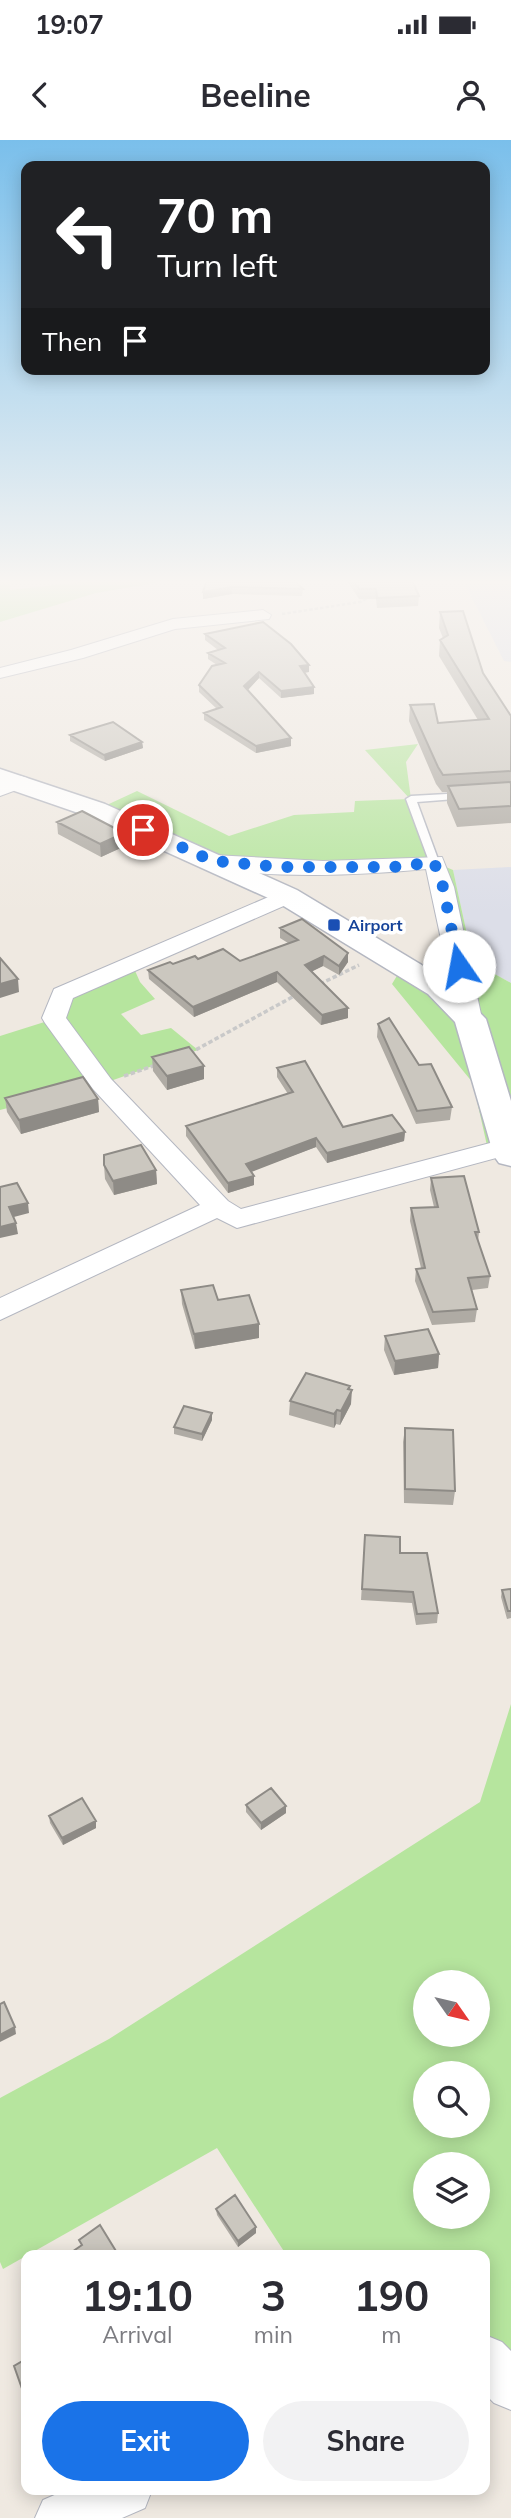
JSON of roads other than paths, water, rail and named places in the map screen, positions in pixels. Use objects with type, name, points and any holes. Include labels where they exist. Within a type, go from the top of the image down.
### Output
[{"type":"main road","points":[[7,783],[96,810],[287,896],[439,988],[470,1019],[510,1151]]},
{"type":"street","points":[[213,861],[281,867],[394,867],[434,862],[443,887],[470,1019]]},
{"type":"street","points":[[287,896],[62,994],[54,1018],[102,1084],[218,1207],[237,1219],[510,1151]]},
{"type":"street","points":[[0,1310],[218,1207]]},
{"type":"street","points":[[490,2364],[511,2386]]},
{"type":"street","points":[[61,2518],[115,2495]]},
{"type":"lane","points":[[434,862],[411,799],[473,796]]},
{"type":"place","name":"Airport","points":[[334,925]]}]
